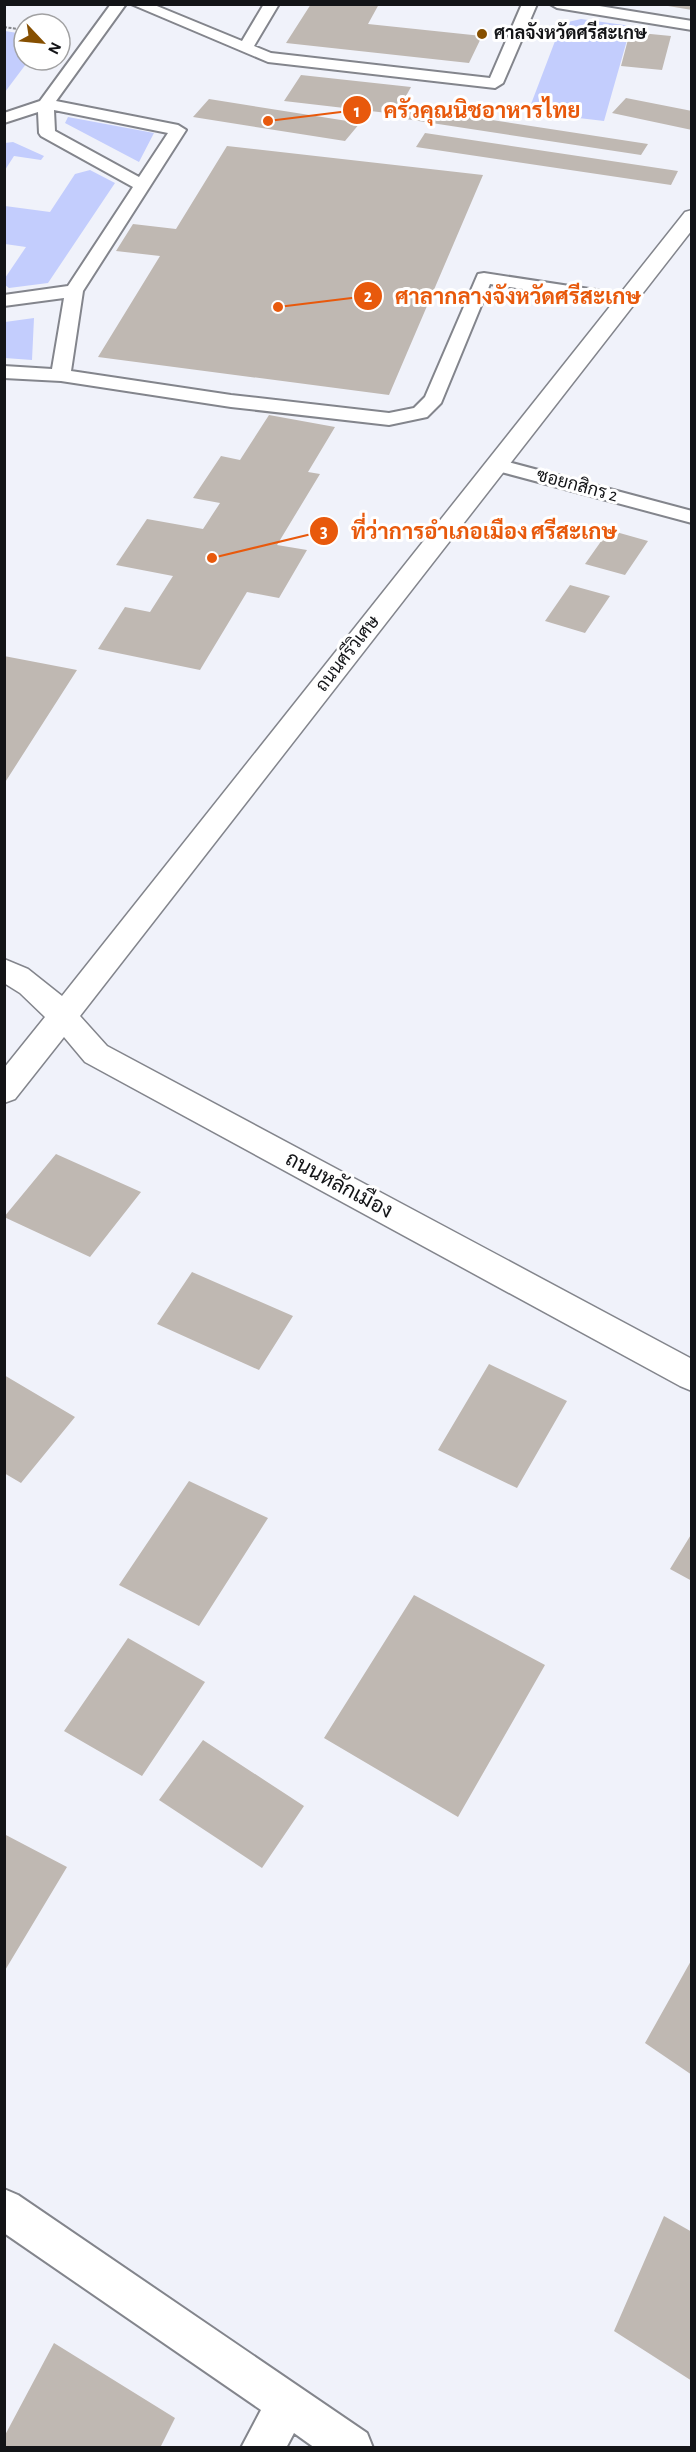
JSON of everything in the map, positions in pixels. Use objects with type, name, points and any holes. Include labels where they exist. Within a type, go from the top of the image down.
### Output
[{"type":"street","name":"ถนนศรีวิเศษ","points":[[4,1091],[692,216]]},
{"type":"street","name":"ถนนหลักเมือง","points":[[4,970],[19,976],[63,1017],[96,1054],[692,1376]]},
{"type":"lane","points":[[119,4],[46,104],[47,133],[142,185]]},
{"type":"lane","points":[[138,4],[268,57],[495,83],[530,4]]},
{"type":"lane","points":[[245,48],[272,4]]},
{"type":"lane","points":[[557,4],[692,26]]},
{"type":"lane","points":[[4,118],[46,104],[178,130],[74,291],[61,375]]},
{"type":"lane","points":[[4,372],[61,375],[389,420],[420,413],[434,399],[484,278],[596,295],[624,302]]},
{"type":"lane","points":[[4,301],[74,291]]},
{"type":"lane","name":"ซอยกสิกร 2","points":[[497,465],[692,517]]},
{"type":"lane","points":[[4,2209],[352,2448]]},
{"type":"lane","points":[[262,2448],[288,2403]]},
{"type":"shaded area","points":[[581,19],[631,26],[604,121],[528,112],[560,28],[568,22]]},
{"type":"shaded area","points":[[5,31],[12,32],[12,72],[20,72],[5,92]]},
{"type":"shaded area","points":[[68,117],[154,133],[139,162],[65,123]]},
{"type":"shaded area","points":[[13,142],[44,156],[41,160],[14,156],[5,170],[5,143]]},
{"type":"shaded area","points":[[90,170],[115,183],[48,283],[9,288],[5,285],[5,278],[26,247],[5,244],[5,206],[50,212],[75,174]]},
{"type":"shaded area","points":[[34,318],[32,360],[5,358],[5,322]]},
{"type":"building","points":[[311,4],[379,4],[368,24],[482,36],[469,63],[286,43]]},
{"type":"building","points":[[668,4],[692,4],[692,10],[668,6]]},
{"type":"building","points":[[630,32],[671,36],[662,70],[621,66]]},
{"type":"building","points":[[301,75],[411,87],[396,114],[284,101]]},
{"type":"building","points":[[626,98],[692,111],[692,130],[612,113]]},
{"type":"building","points":[[209,99],[360,123],[345,141],[193,117]]},
{"type":"building","points":[[407,107],[648,144],[641,155],[399,118]]},
{"type":"building","points":[[425,133],[678,171],[671,185],[416,147]]},
{"type":"building","points":[[227,146],[483,175],[389,395],[98,357],[160,256],[116,251],[133,224],[176,229]]},
{"type":"building","points":[[269,415],[335,427],[308,472],[320,474],[277,545],[307,550],[279,598],[247,592],[200,670],[98,649],[125,607],[150,612],[173,576],[116,565],[147,519],[203,529],[220,503],[193,498],[221,456],[240,460]]},
{"type":"building","points":[[609,530],[648,541],[625,575],[585,564]]},
{"type":"building","points":[[570,585],[610,596],[585,633],[545,621]]},
{"type":"building","points":[[4,656],[77,670],[4,784]]},
{"type":"building","points":[[56,1154],[141,1192],[90,1257],[4,1217]]},
{"type":"building","points":[[192,1272],[293,1316],[259,1370],[157,1324]]},
{"type":"building","points":[[489,1364],[567,1401],[517,1488],[438,1450]]},
{"type":"building","points":[[4,1375],[75,1417],[21,1483],[4,1473]]},
{"type":"building","points":[[189,1481],[268,1518],[199,1626],[119,1585]]},
{"type":"building","points":[[692,1533],[692,1581],[670,1569]]},
{"type":"building","points":[[414,1595],[545,1665],[458,1817],[324,1738]]},
{"type":"building","points":[[128,1638],[205,1682],[142,1776],[64,1731]]},
{"type":"building","points":[[203,1740],[304,1806],[262,1868],[159,1800]]},
{"type":"building","points":[[4,1834],[67,1867],[4,1972]]},
{"type":"building","points":[[692,1959],[692,2075],[645,2043]]},
{"type":"building","points":[[664,2216],[692,2232],[692,2381],[614,2331]]},
{"type":"building","points":[[54,2343],[175,2418],[160,2448],[4,2448],[4,2437]]},
{"type":"place","name":"ศาลจังหวัดศรีสะเกษ","points":[[482,34]]},
{"type":"place","name":"ครัวคุณนิชอาหารไทย","points":[[268,121]]},
{"type":"place","name":"ศาลากลางจังหวัดศรีสะเกษ","points":[[278,307]]},
{"type":"place","name":"ที่ว่าการอำเภอเมือง ศรีสะเกษ","points":[[212,558]]}]
